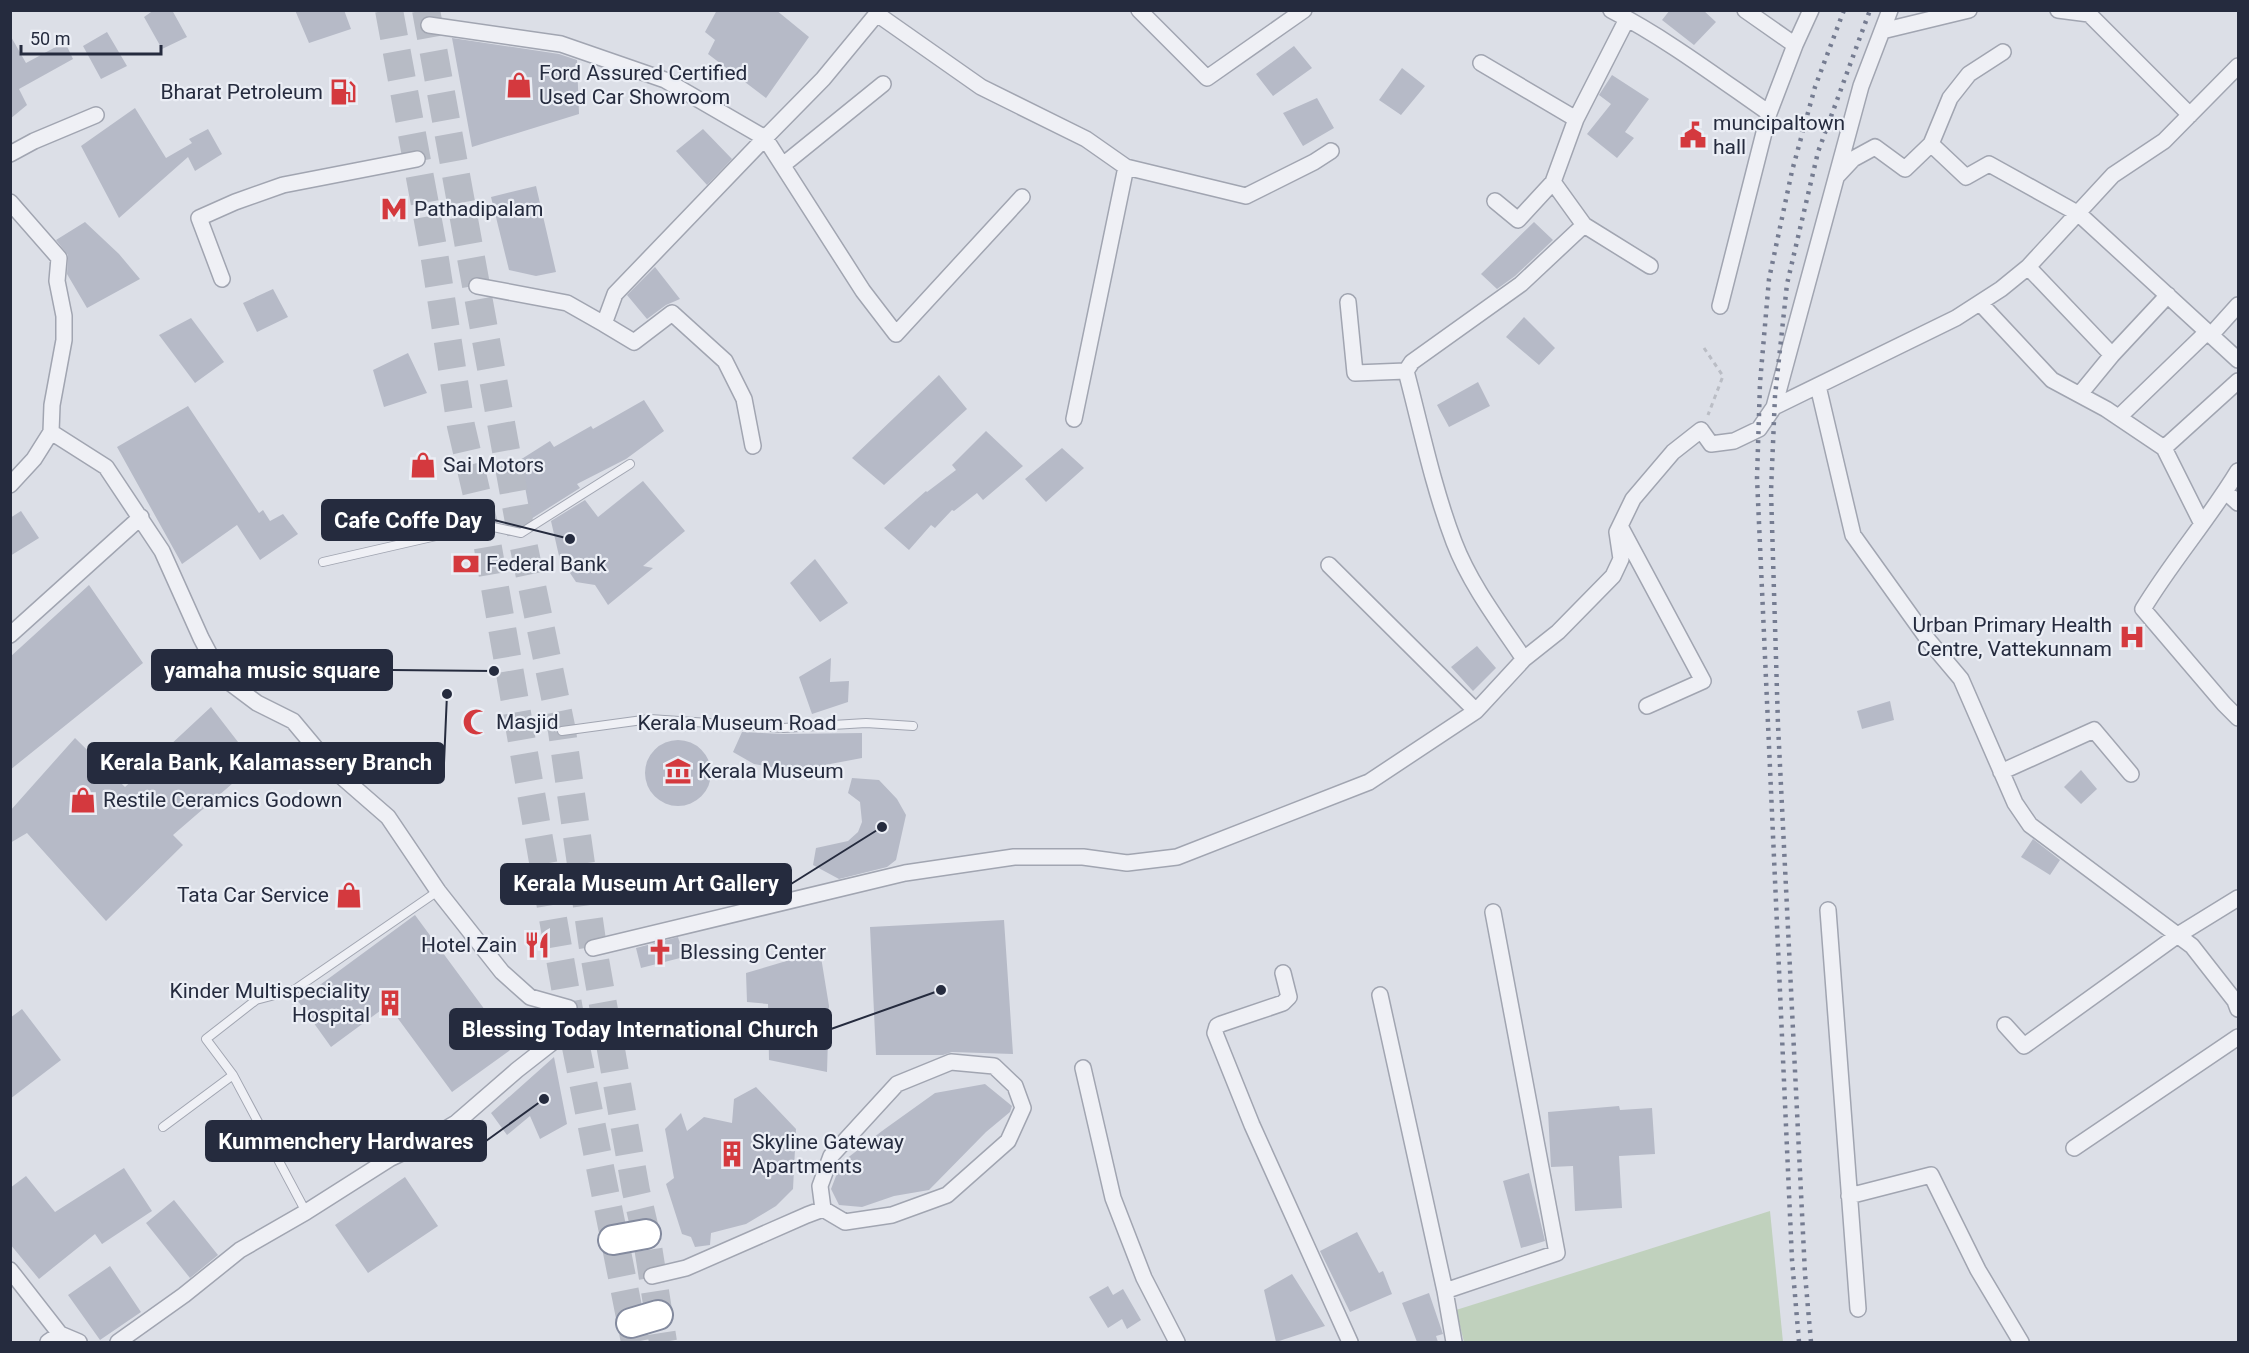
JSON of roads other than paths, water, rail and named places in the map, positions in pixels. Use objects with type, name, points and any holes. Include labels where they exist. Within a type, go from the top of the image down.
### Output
[{"type":"highway","points":[[613,1240],[646,1234]]},
{"type":"highway","points":[[631,1323],[658,1315]]},
{"type":"street","points":[[1147,13],[1207,78],[1304,10]]},
{"type":"street","points":[[1611,10],[1679,50],[1769,113]]},
{"type":"street","points":[[1745,10],[1794,45]]},
{"type":"street","points":[[1720,306],[1769,113],[1794,45],[1811,10]]},
{"type":"street","points":[[593,948],[905,873],[1014,857],[1083,857],[1127,863],[1177,857],[1369,782],[1476,711],[1524,659],[1558,632],[1614,576],[1621,559],[1617,532],[1634,499],[1673,452],[1701,430],[1711,444],[1734,441],[1759,429],[1774,407],[1861,86],[1890,10]]},
{"type":"street","points":[[1882,31],[1970,10]]},
{"type":"street","points":[[2058,10],[2089,14],[2190,115]]},
{"type":"street","points":[[604,324],[615,294],[823,79],[879,12],[981,87],[1086,139],[1126,167],[1246,196],[1331,151]]},
{"type":"street","points":[[1495,201],[1518,220],[1552,182],[1576,119],[1627,19]]},
{"type":"street","points":[[429,25],[561,44],[665,81],[765,138],[863,291],[896,334],[1022,197]]},
{"type":"street","points":[[1836,176],[1853,159],[1875,147],[1905,169],[1931,144],[1950,98],[1969,74],[2003,52]]},
{"type":"street","points":[[1481,63],[1576,119]]},
{"type":"street","points":[[1774,407],[1956,318],[1980,303],[2028,267],[2113,175],[2164,141],[2238,66]]},
{"type":"street","points":[[783,165],[883,84]]},
{"type":"street","points":[[10,154],[34,141],[96,115]]},
{"type":"street","points":[[1931,144],[1966,177],[1989,164],[2079,214],[2238,360]]},
{"type":"street","points":[[222,279],[199,218],[283,185],[417,159]]},
{"type":"street","points":[[1074,419],[1126,167]]},
{"type":"street","points":[[1552,182],[1584,225],[1650,266]]},
{"type":"street","points":[[10,202],[59,258],[57,281],[64,316],[64,340],[52,405],[51,432],[33,459],[10,485]]},
{"type":"street","points":[[1524,659],[1487,605],[1454,543],[1432,471],[1406,371],[1412,362],[1521,284],[1584,225]]},
{"type":"street","points":[[2028,267],[2112,355]]},
{"type":"street","points":[[477,286],[567,303],[634,342],[672,313],[725,362],[744,399],[753,446]]},
{"type":"street","points":[[2080,394],[2112,355],[2168,295]]},
{"type":"street","points":[[1348,302],[1355,373],[1406,371]]},
{"type":"street","points":[[1980,303],[2052,380],[2119,417],[2164,448],[2202,524]]},
{"type":"street","points":[[2119,417],[2238,305]]},
{"type":"street","points":[[2164,448],[2238,381]]},
{"type":"street","points":[[1818,386],[1853,535],[1929,641],[1961,679],[2015,803],[2030,825],[2192,946],[2235,1001],[2238,1009]]},
{"type":"street","points":[[51,432],[106,467],[141,517],[162,551],[201,638],[221,676],[257,703],[294,721],[334,770],[388,817],[438,891],[502,972],[530,996],[569,1008]]},
{"type":"street","points":[[2238,471],[2226,492],[2158,584],[2143,609],[2238,718]]},
{"type":"street","points":[[2226,492],[2238,503]]},
{"type":"street","points":[[10,635],[141,517]]},
{"type":"street","points":[[1620,526],[1703,681],[1647,706]]},
{"type":"street","points":[[1329,565],[1476,711]]},
{"type":"street","points":[[2001,771],[2094,730],[2131,774]]},
{"type":"street","points":[[2005,1025],[2024,1046],[2178,935],[2238,898]]},
{"type":"street","points":[[1828,910],[1858,1309]]},
{"type":"street","points":[[1445,1291],[1557,1253],[1493,912]]},
{"type":"street","points":[[1282,973],[1289,997],[1283,1003],[1221,1024],[1217,1026],[1215,1033],[1257,1136],[1350,1342]]},
{"type":"street","points":[[1380,995],[1445,1291],[1454,1342]]},
{"type":"street","points":[[118,1342],[184,1295],[240,1250],[306,1212],[391,1158],[419,1145],[456,1123],[516,1070],[572,1027]]},
{"type":"street","points":[[2074,1148],[2238,1037]]},
{"type":"street","points":[[951,1062],[994,1066],[1015,1086],[1023,1107],[1008,1142],[947,1195],[892,1215],[845,1222],[824,1209],[819,1186],[831,1156],[897,1084],[951,1062]]},
{"type":"street","points":[[1083,1068],[1113,1198],[1144,1278],[1178,1342]]},
{"type":"street","points":[[1849,1196],[1931,1175],[1978,1270],[2021,1342]]},
{"type":"street","points":[[652,1276],[686,1268],[824,1209]]},
{"type":"street","points":[[10,1270],[54,1338],[79,1342]]},
{"type":"lane","points":[[323,562],[484,525],[521,533],[630,464]]},
{"type":"lane","name":"Kerala Museum Road","points":[[562,731],[650,719],[783,728],[866,723],[913,726]]},
{"type":"lane","points":[[306,1212],[232,1075],[206,1039],[256,1000],[294,990],[438,891]]},
{"type":"lane","points":[[163,1127],[232,1075]]},
{"type":"tunnel","points":[[389,10],[434,253],[461,426],[484,525],[572,1027],[635,1342]]},
{"type":"tunnel","points":[[426,10],[521,533],[562,731],[593,948],[636,1191],[646,1234],[663,1342]]},
{"type":"railway","points":[[1799,1342],[1792,1260],[1757,478],[1760,383],[1769,279],[1792,171],[1815,87],[1844,10]]},
{"type":"railway","points":[[1811,1342],[1805,1274],[1778,725],[1771,491],[1775,396],[1787,284],[1818,152],[1870,10]]},
{"type":"place","name":"Ford Assured Certified Used Car Showroom","points":[[519,85]]},
{"type":"place","name":"Bharat Petroleum","points":[[343,92]]},
{"type":"place","name":"muncipaltown hall","points":[[1693,135]]},
{"type":"place","name":"Pathadipalam","points":[[394,209]]},
{"type":"place","name":"Sai Motors","points":[[423,465]]},
{"type":"place","name":"Cafe Coffe Day","points":[[570,539]]},
{"type":"place","name":"Federal Bank","points":[[466,564]]},
{"type":"place","name":"Urban Primary Health Centre, Vattekunnam","points":[[2132,637]]},
{"type":"place","name":"yamaha music square","points":[[494,671]]},
{"type":"place","name":"Kerala Bank, Kalamassery Branch","points":[[447,694]]},
{"type":"place","name":"Masjid","points":[[476,722]]},
{"type":"place","name":"Kerala Museum","points":[[678,771]]},
{"type":"place","name":"Restile Ceramics Godown","points":[[83,800]]},
{"type":"place","name":"Kerala Museum Art Gallery","points":[[882,827]]},
{"type":"place","name":"Tata Car Service","points":[[349,895]]},
{"type":"place","name":"Hotel Zain","points":[[537,945]]},
{"type":"place","name":"Blessing Center","points":[[660,952]]},
{"type":"place","name":"Blessing Today International Church","points":[[941,990]]},
{"type":"place","name":"Kinder Multispeciality Hospital","points":[[390,1003]]},
{"type":"place","name":"Kummenchery Hardwares","points":[[544,1099]]},
{"type":"place","name":"Skyline Gateway Apartments","points":[[732,1154]]}]
